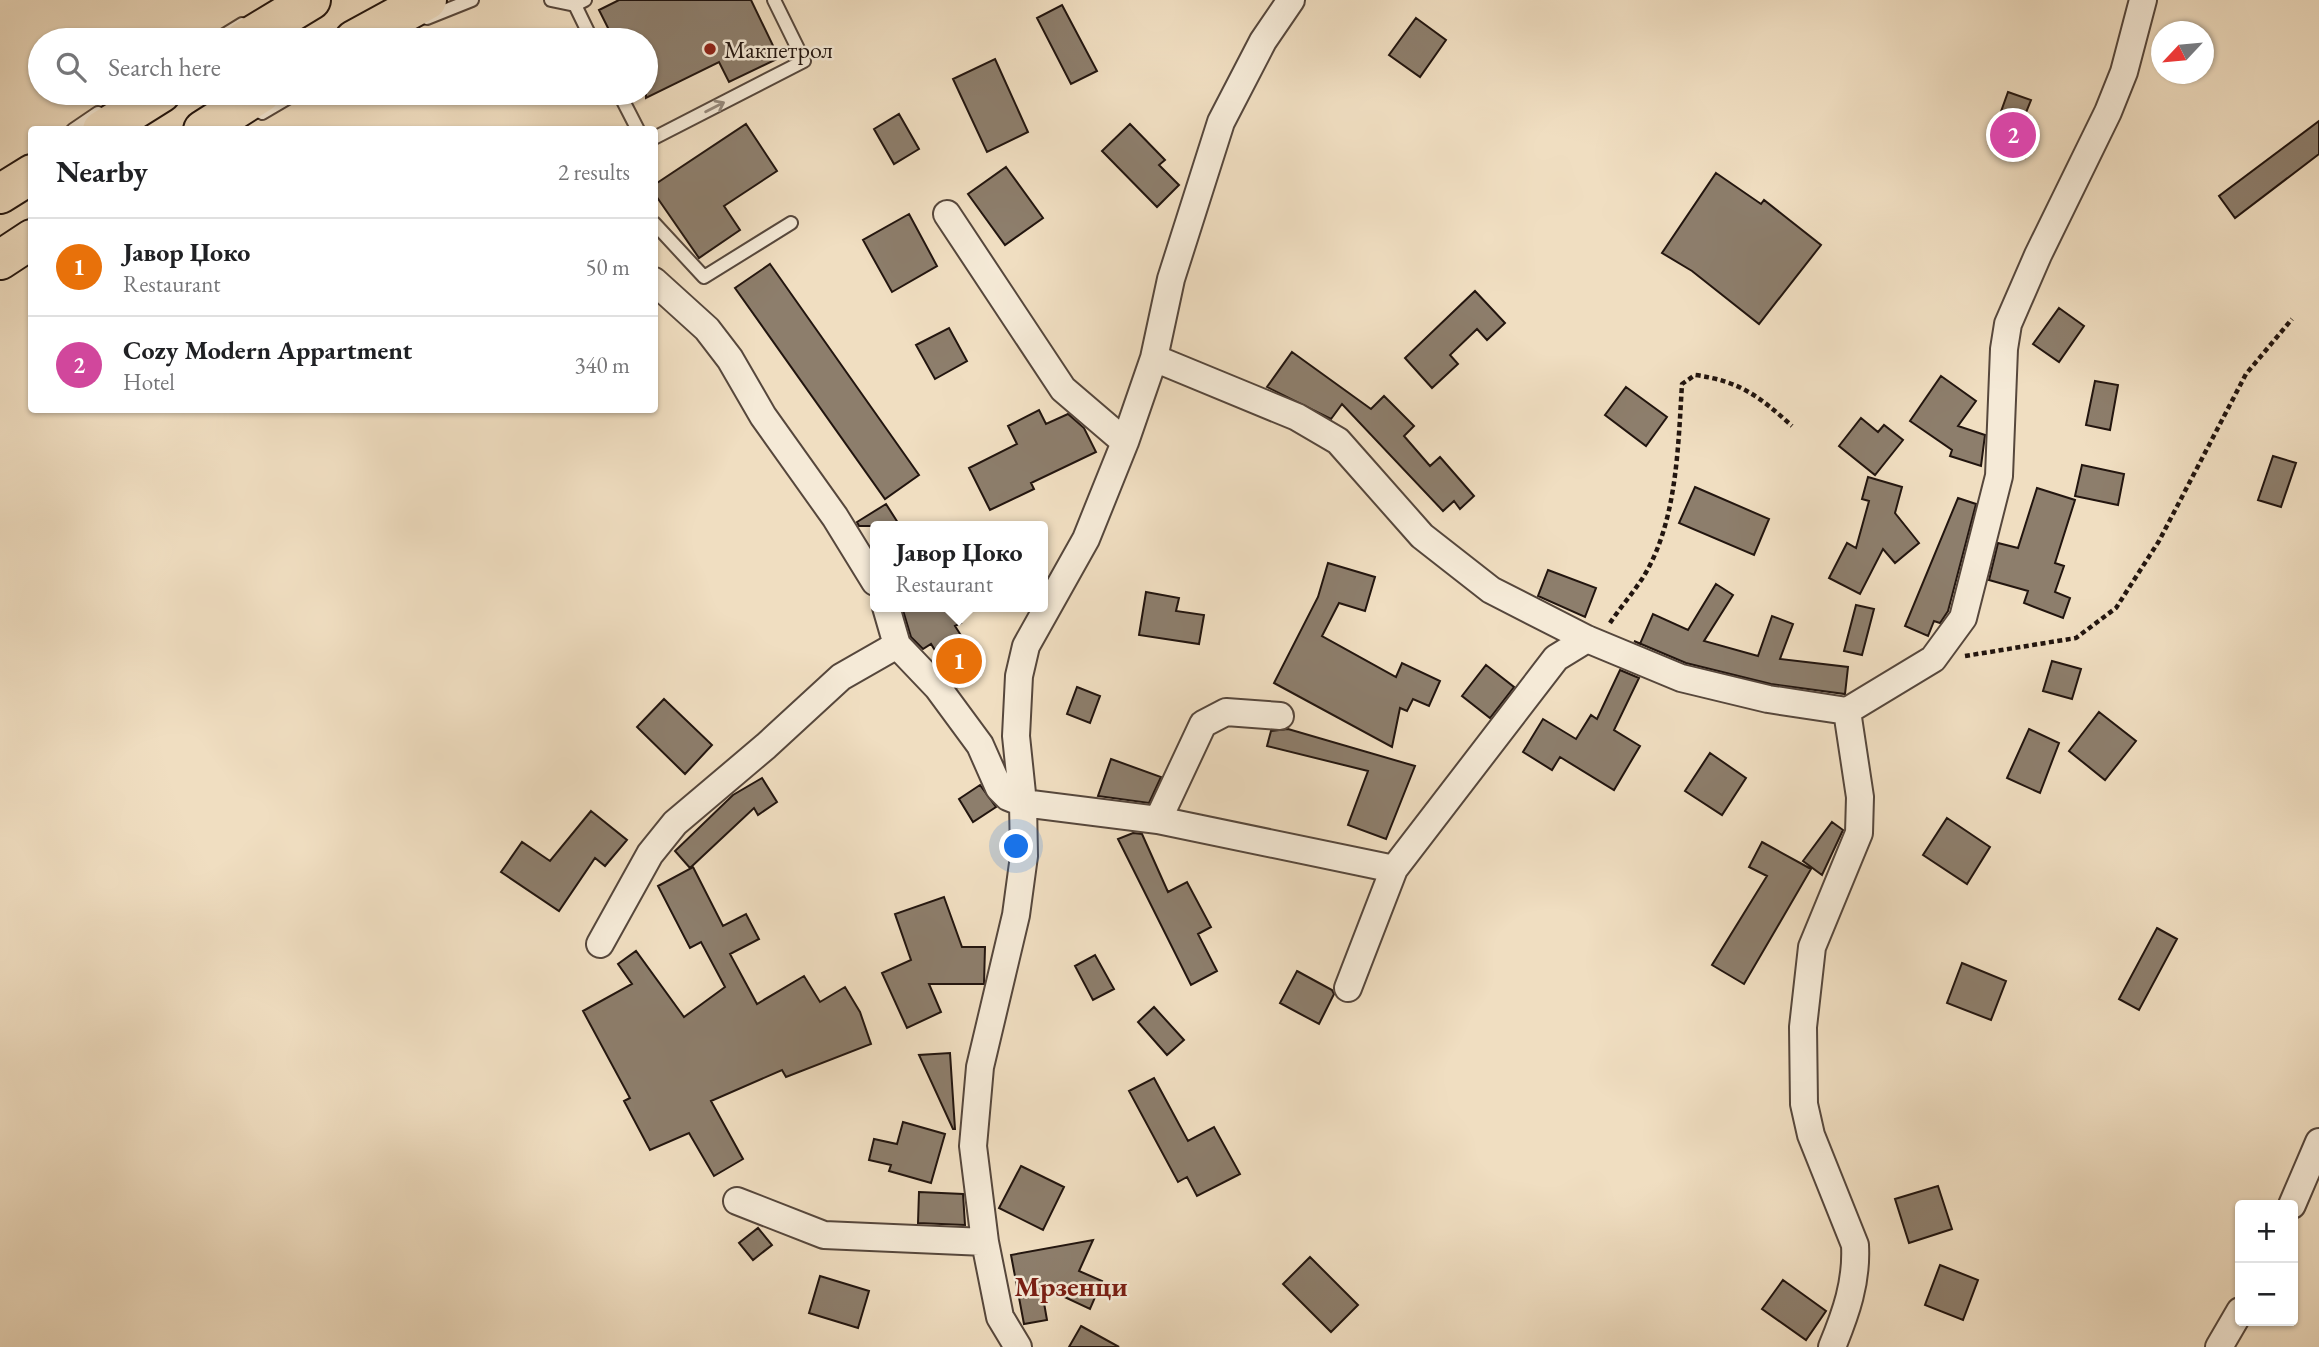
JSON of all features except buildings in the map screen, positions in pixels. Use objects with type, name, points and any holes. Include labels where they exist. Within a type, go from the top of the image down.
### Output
[{"type":"highway","points":[[251,28],[311,0]]},
{"type":"highway","points":[[383,28],[424,11]]},
{"type":"highway","points":[[106,117],[134,105]]},
{"type":"highway","points":[[212,126],[253,108]]},
{"type":"highway","points":[[0,194],[28,176]]},
{"type":"highway","points":[[0,260],[28,242]]},
{"type":"street","points":[[1048,607],[1086,539],[1125,442],[1154,358],[1171,279],[1221,122],[1263,41],[1291,0]]},
{"type":"street","points":[[1154,358],[1297,417],[1338,441],[1422,536],[1491,590],[1587,639],[1681,678],[1768,699],[1847,711],[1933,659],[1963,618],[1999,476],[2004,349],[2008,324],[2038,255],[2108,112],[2124,72],[2143,0]]},
{"type":"street","points":[[947,214],[1063,389],[1125,442]]},
{"type":"street","points":[[658,285],[708,329],[730,359],[763,416],[835,517],[870,574]]},
{"type":"street","points":[[887,612],[897,645],[938,688],[981,745],[999,788],[1008,797],[1023,803],[1158,820],[1394,869]]},
{"type":"street","points":[[1018,1347],[1000,1317],[985,1242],[973,1146],[975,1103],[1016,915],[1024,856],[1023,803],[1016,736],[1019,676],[1026,646],[1045,612]]},
{"type":"street","points":[[1348,988],[1394,869],[1549,666],[1556,658],[1587,639]]},
{"type":"street","points":[[600,944],[650,853],[675,823],[766,747],[841,677],[897,645]]},
{"type":"street","points":[[1832,1347],[1852,1296],[1856,1265],[1855,1245],[1811,1135],[1804,1104],[1803,1027],[1812,947],[1859,833],[1860,797],[1847,711]]},
{"type":"street","points":[[1158,820],[1203,724],[1226,712],[1280,716]]},
{"type":"street","points":[[2294,1200],[2319,1142]]},
{"type":"street","points":[[737,1201],[824,1235],[985,1242]]},
{"type":"street","points":[[2219,1347],[2235,1320]]},
{"type":"lane","points":[[424,11],[472,0]]},
{"type":"lane","points":[[551,0],[580,3],[588,28]]},
{"type":"lane","points":[[658,136],[804,61],[774,0]]},
{"type":"lane","points":[[625,105],[636,126]]},
{"type":"lane","points":[[83,126],[106,117]]},
{"type":"lane","points":[[0,183],[28,163]]},
{"type":"lane","points":[[658,227],[704,278],[791,222]]},
{"type":"lane","points":[[0,273],[28,256]]},
{"type":"path","points":[[1933,659],[2076,638],[2116,608],[2159,541],[2246,374],[2292,319]]},
{"type":"path","points":[[1587,639],[1605,630],[1643,578],[1665,528],[1678,440],[1682,384],[1695,375],[1714,377],[1757,394],[1792,426]]},
{"type":"place","name":"Макпетрол","points":[[710,49]]},
{"type":"place","name":"Cozy Modern Appartment","points":[[2013,135]]},
{"type":"place","name":"Јавор Џоко","points":[[959,661]]},
{"type":"district","name":"Мрзенци","points":[[1071,1286]]}]
